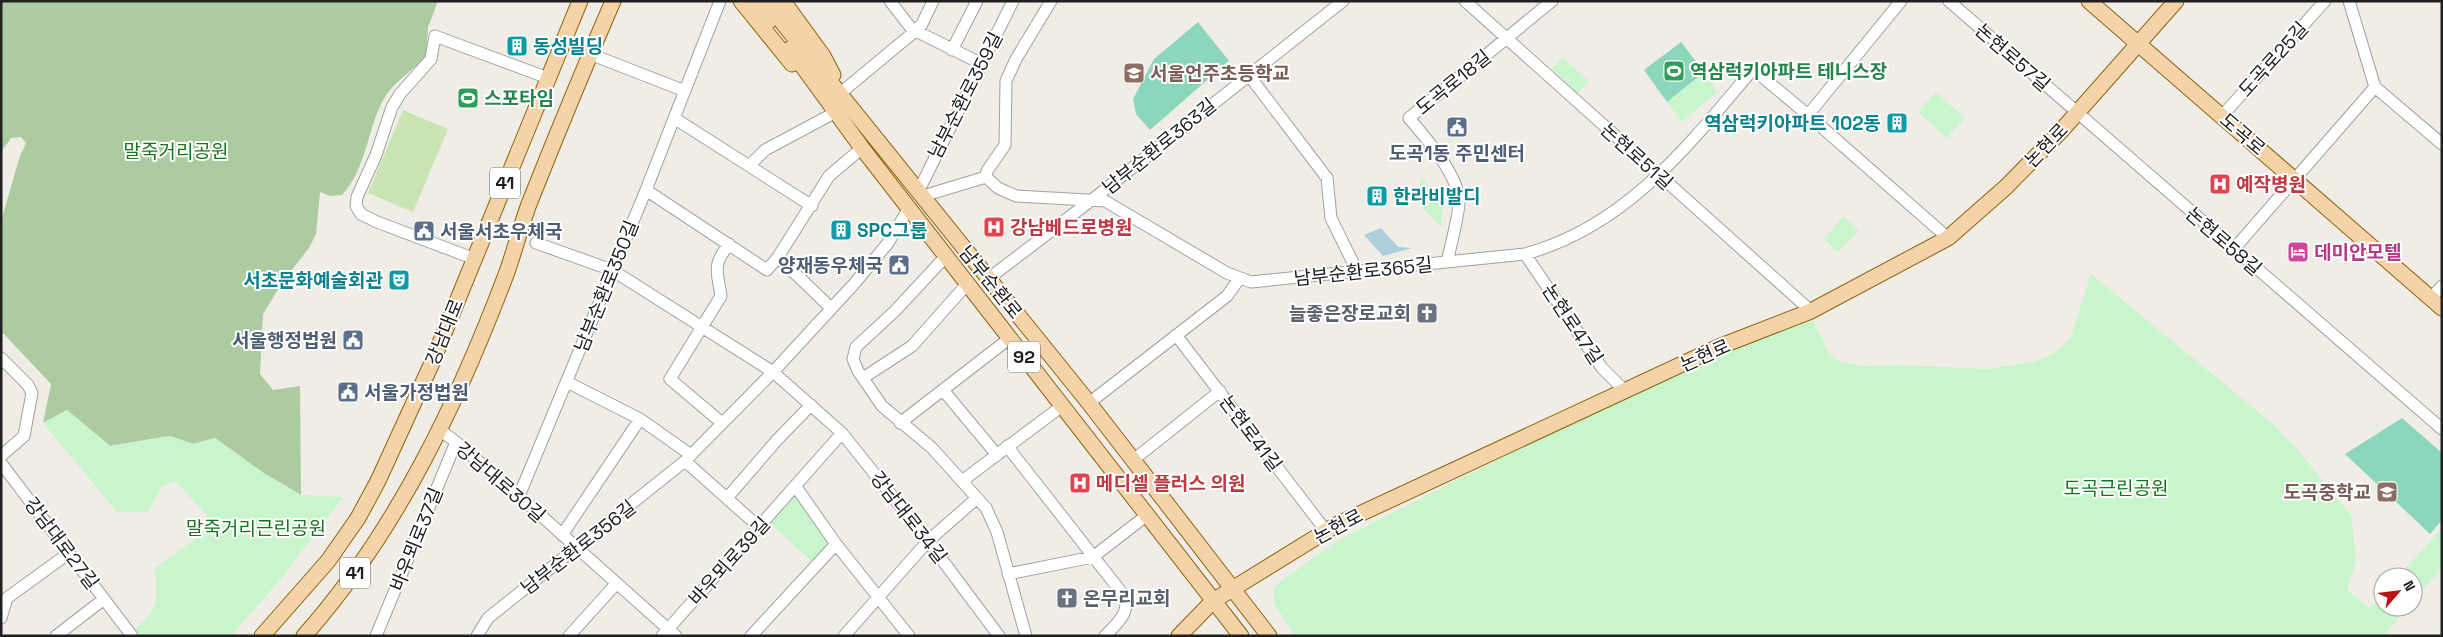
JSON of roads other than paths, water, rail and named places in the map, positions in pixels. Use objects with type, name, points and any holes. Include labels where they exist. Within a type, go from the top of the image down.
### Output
[{"type":"main road","name":"강남대로","points":[[262,636],[328,561],[369,499],[431,365],[580,1]]},
{"type":"main road","points":[[741,1],[797,70],[836,112]]},
{"type":"main road","name":"남부순환로","points":[[752,1],[862,148],[968,282],[1240,636]]},
{"type":"main road","name":"남부순환로","points":[[765,1],[853,108],[1089,404],[1132,461],[1234,588],[1269,636]]},
{"type":"main road","points":[[783,1],[823,56],[853,108]]},
{"type":"main road","name":"도곡로","points":[[2089,1],[2436,303]]},
{"type":"main road","name":"논현로","points":[[1179,636],[1213,601],[1326,531],[1721,346],[1811,310],[1948,238],[2006,187],[2078,112],[2176,1]]},
{"type":"main road","name":"강남대로","points":[[304,636],[336,598],[374,545],[419,470],[440,430],[487,322],[507,271],[528,206],[590,54],[613,4]]},
{"type":"street","name":"남부순환로350길","points":[[519,496],[646,190],[720,1]]},
{"type":"street","points":[[890,1],[914,32],[920,33],[980,64]]},
{"type":"street","points":[[843,92],[922,24],[933,1]]},
{"type":"street","points":[[952,50],[977,1]]},
{"type":"street","name":"남부순환로359길","points":[[921,193],[980,64],[1013,1]]},
{"type":"street","points":[[921,193],[986,177],[987,171],[1006,145],[1006,80],[1051,1]]},
{"type":"street","name":"남부순환로363길","points":[[988,278],[1093,199],[1248,74],[1343,1]]},
{"type":"street","name":"논현로51길","points":[[1465,1],[1811,310]]},
{"type":"street","name":"도곡로18길","points":[[1447,262],[1459,198],[1450,176],[1432,146],[1409,118],[1552,1]]},
{"type":"street","points":[[1902,1],[1808,115],[1948,238]]},
{"type":"street","name":"논현로57길","points":[[1949,1],[2078,112]]},
{"type":"street","name":"도곡로25길","points":[[2222,116],[2325,1]]},
{"type":"street","points":[[2349,1],[2375,87],[2442,144]]},
{"type":"street","points":[[475,259],[377,222],[361,214],[356,206],[357,197],[376,154],[392,107],[400,94],[431,59],[435,36],[548,78]]},
{"type":"street","points":[[590,54],[685,91]]},
{"type":"street","name":"남부순환로365길","points":[[1239,279],[1251,282],[1525,254],[1568,240],[1638,194],[1659,176],[1754,69],[1808,115]]},
{"type":"street","points":[[1248,74],[1327,178],[1331,218],[1357,271]]},
{"type":"street","points":[[2234,249],[2375,87]]},
{"type":"street","points":[[749,166],[765,150],[836,112]]},
{"type":"street","name":"논현로58길","points":[[2078,112],[2127,158],[2442,429]]},
{"type":"street","points":[[674,118],[812,206]]},
{"type":"street","points":[[646,190],[767,270],[778,257],[812,206],[829,176],[862,148]]},
{"type":"street","name":"남부순환로363길","points":[[986,177],[998,188],[1016,196],[1105,201],[1239,279]]},
{"type":"street","name":"남부순환로356길","points":[[477,636],[488,618],[579,548],[688,458],[773,372],[831,308],[888,243],[909,208]]},
{"type":"street","name":"강남대로34길","points":[[536,243],[612,270],[773,372],[842,433],[928,541],[999,636]]},
{"type":"street","points":[[722,423],[670,378],[721,296],[716,266],[718,258],[729,244]]},
{"type":"street","name":"논현로47길","points":[[1525,254],[1602,368],[1625,391]]},
{"type":"street","points":[[946,256],[895,311],[856,347],[852,358],[882,406],[932,448],[986,508],[997,532],[1026,636]]},
{"type":"street","points":[[778,257],[831,308]]},
{"type":"street","points":[[1089,404],[1227,296],[1239,279]]},
{"type":"street","name":"남부순환로","points":[[863,378],[912,346],[968,282]]},
{"type":"street","points":[[2436,303],[2442,286]]},
{"type":"street","name":"논현로41길","points":[[1176,335],[1326,531]]},
{"type":"street","name":"남부순환로","points":[[900,423],[1010,338]]},
{"type":"street","points":[[1,358],[28,385],[32,393],[24,436],[1,456]]},
{"type":"street","points":[[566,382],[640,419],[688,458],[727,498],[759,527]]},
{"type":"street","points":[[943,390],[997,455]]},
{"type":"street","points":[[1132,461],[1220,391]]},
{"type":"street","points":[[727,498],[777,440],[811,405]]},
{"type":"street","points":[[962,481],[1062,406]]},
{"type":"street","name":"강남대로30길","points":[[562,535],[640,419]]},
{"type":"street","name":"강남대로30길","points":[[440,430],[579,548],[669,633]]},
{"type":"street","name":"바우뫼로39길","points":[[669,633],[842,433]]},
{"type":"street","name":"바우뫼로37길","points":[[376,636],[456,442]]},
{"type":"street","points":[[1007,446],[1125,597],[1128,606],[1125,613],[1105,636]]},
{"type":"street","name":"강남대로27길","points":[[1,463],[132,636]]},
{"type":"street","points":[[796,487],[836,544],[909,636]]},
{"type":"street","points":[[844,636],[928,541],[977,498]]},
{"type":"street","points":[[1008,574],[1093,557],[1147,515]]},
{"type":"street","points":[[751,636],[836,544]]},
{"type":"street","points":[[1,618],[4,598],[69,553]]},
{"type":"street","points":[[569,636],[616,584]]},
{"type":"street","name":"강남대로27길","points":[[56,636],[104,599]]},
{"type":"water","points":[[1381,228],[1398,247],[1412,248],[1383,256],[1364,235]]},
{"type":"place","name":"동성빌딩","points":[[517,46]]},
{"type":"place","name":"역삼럭키아파트 테니스장","points":[[1674,71]]},
{"type":"place","name":"서울언주초등학교","points":[[1134,73]]},
{"type":"place","name":"스포타임","points":[[468,98]]},
{"type":"place","name":"역삼럭키아파트 102동","points":[[1897,123]]},
{"type":"place","name":"도곡1동 주민센터","points":[[1457,127]]},
{"type":"place","name":"예작병원","points":[[2220,184]]},
{"type":"place","name":"한라비발디","points":[[1377,196]]},
{"type":"place","name":"강남베드로병원","points":[[994,227]]},
{"type":"place","name":"SPC그룹","points":[[841,230]]},
{"type":"place","name":"서울서초우체국","points":[[424,231]]},
{"type":"place","name":"데미안모텔","points":[[2298,252]]},
{"type":"place","name":"양재동우체국","points":[[899,265]]},
{"type":"place","name":"서초문화예술회관","points":[[399,280]]},
{"type":"place","name":"늘좋은장로교회","points":[[1427,313]]},
{"type":"place","name":"서울행정법원","points":[[353,340]]},
{"type":"place","name":"서울가정법원","points":[[348,392]]},
{"type":"place","name":"메디셀 플러스 의원","points":[[1080,483]]},
{"type":"place","name":"도곡중학교","points":[[2387,492]]},
{"type":"place","name":"온무리교회","points":[[1067,598]]},
{"type":"park label","name":"말죽거리공원","points":[[176,151]]},
{"type":"park label","name":"도곡근린공원","points":[[2116,488]]},
{"type":"park label","name":"말죽거리근린공원","points":[[256,528]]}]
